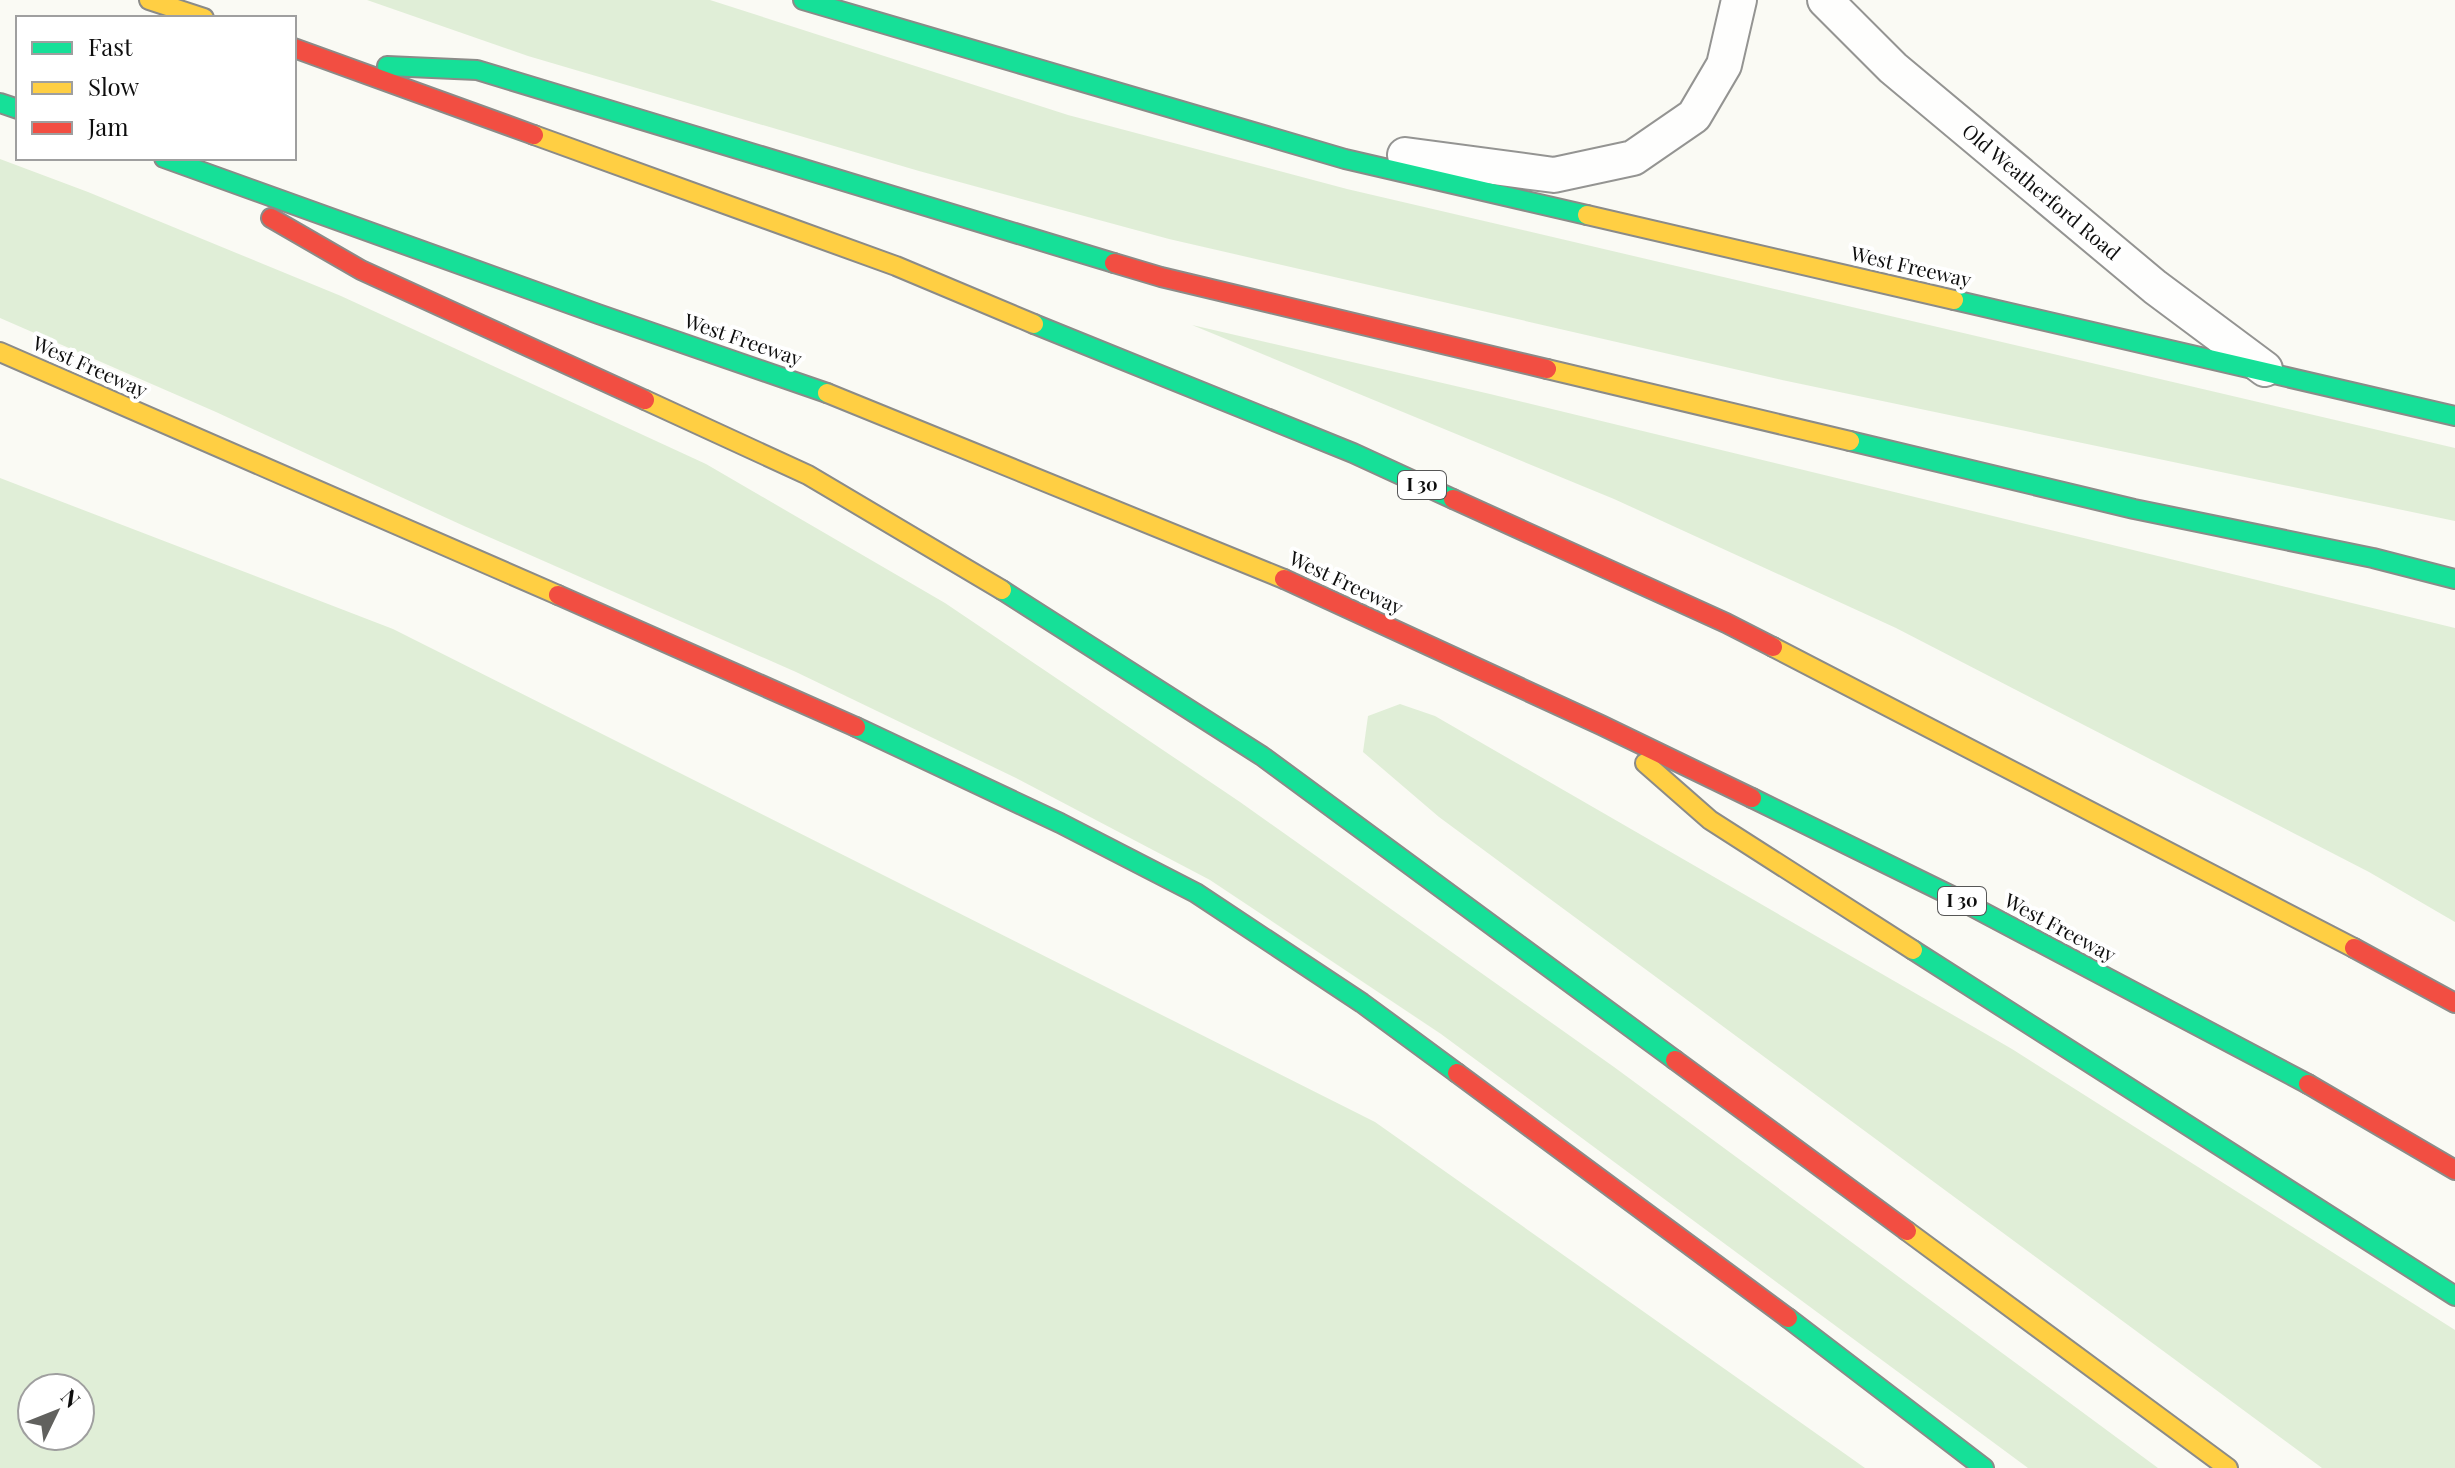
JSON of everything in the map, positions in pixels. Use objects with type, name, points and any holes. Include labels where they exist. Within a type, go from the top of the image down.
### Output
[{"type":"main road","points":[[149,0],[198,16]]},
{"type":"main road","name":"West Freeway","points":[[803,0],[1345,159],[2455,416]]},
{"type":"main road","name":"I 30","points":[[296,49],[896,266],[1353,453],[1726,623],[2115,822],[2455,1003]]},
{"type":"main road","points":[[345,65],[477,70],[1161,277],[2134,509],[2373,558],[2455,579]]},
{"type":"main road","points":[[170,160],[361,270],[808,475],[955,560],[1262,756],[2228,1468]]},
{"type":"main road","name":"West Freeway","points":[[171,160],[598,314],[843,398],[1252,564],[1601,725],[1956,898],[2317,1089],[2455,1170]]},
{"type":"main road","name":"West Freeway","points":[[0,352],[807,704],[1060,823],[1196,893],[1362,1003],[1889,1393],[1984,1468]]},
{"type":"main road","points":[[1601,725],[1710,820],[2455,1296]]},
{"type":"street","points":[[1345,159],[1405,155],[1554,175],[1633,158],[1694,116],[1724,65],[1739,0]]},
{"type":"street","name":"Old Weatherford Road","points":[[1825,0],[1893,68],[2155,287],[2268,372]]},
{"type":"green space","points":[[367,0],[710,0],[1068,115],[1347,189],[2455,448],[2455,521],[1782,380],[1169,239],[919,171],[528,56]]},
{"type":"green space","points":[[0,159],[341,296],[706,464],[945,603],[1240,802],[1614,1067],[2158,1468],[2028,1468],[1441,1034],[1210,880],[1016,778],[796,672],[0,318]]},
{"type":"green space","points":[[1192,325],[1490,394],[2455,628],[2455,922],[2369,872],[1896,628],[1614,499]]},
{"type":"green space","points":[[0,478],[393,629],[1375,1122],[1865,1468],[0,1468]]},
{"type":"green space","points":[[1400,704],[1435,716],[2012,1049],[2455,1330],[2455,1468],[2322,1468],[1439,817],[1363,752],[1368,716]]},
{"type":"traffic: fast","points":[[803,0],[1345,159],[1587,215]]},
{"type":"traffic: fast","points":[[387,66],[477,70],[1114,263]]},
{"type":"traffic: fast","points":[[0,103],[16,108]]},
{"type":"traffic: fast","points":[[170,160],[827,393]]},
{"type":"traffic: fast","points":[[1954,300],[2455,416]]},
{"type":"traffic: fast","points":[[1034,324],[1353,453],[1453,499]]},
{"type":"traffic: fast","points":[[1850,441],[2134,509],[2373,558],[2455,579]]},
{"type":"traffic: fast","points":[[1002,590],[1262,756],[1675,1060]]},
{"type":"traffic: fast","points":[[856,727],[1060,823],[1196,893],[1362,1003],[1457,1073]]},
{"type":"traffic: fast","points":[[1752,798],[1956,898],[2308,1084]]},
{"type":"traffic: fast","points":[[1913,950],[2455,1296]]},
{"type":"traffic: fast","points":[[1788,1318],[1984,1468]]},
{"type":"traffic: slow","points":[[149,0],[198,16]]},
{"type":"traffic: slow","points":[[534,135],[896,266],[1034,324]]},
{"type":"traffic: slow","points":[[1587,215],[1954,300]]},
{"type":"traffic: slow","points":[[0,352],[558,595]]},
{"type":"traffic: slow","points":[[1547,369],[1850,441]]},
{"type":"traffic: slow","points":[[827,393],[1284,579]]},
{"type":"traffic: slow","points":[[645,400],[808,475],[1002,590]]},
{"type":"traffic: slow","points":[[1773,647],[2354,948]]},
{"type":"traffic: slow","points":[[1645,763],[1710,820],[1913,950]]},
{"type":"traffic: slow","points":[[1907,1231],[2228,1468]]},
{"type":"traffic: jam","points":[[296,49],[534,135]]},
{"type":"traffic: jam","points":[[271,218],[361,270],[645,400]]},
{"type":"traffic: jam","points":[[1114,263],[1161,277],[1547,369]]},
{"type":"traffic: jam","points":[[1453,499],[1773,647]]},
{"type":"traffic: jam","points":[[1284,579],[1752,798]]},
{"type":"traffic: jam","points":[[558,595],[856,727]]},
{"type":"traffic: jam","points":[[2354,948],[2455,1003]]},
{"type":"traffic: jam","points":[[1675,1060],[1907,1231]]},
{"type":"traffic: jam","points":[[1457,1073],[1788,1318]]},
{"type":"traffic: jam","points":[[2308,1084],[2455,1170]]}]
